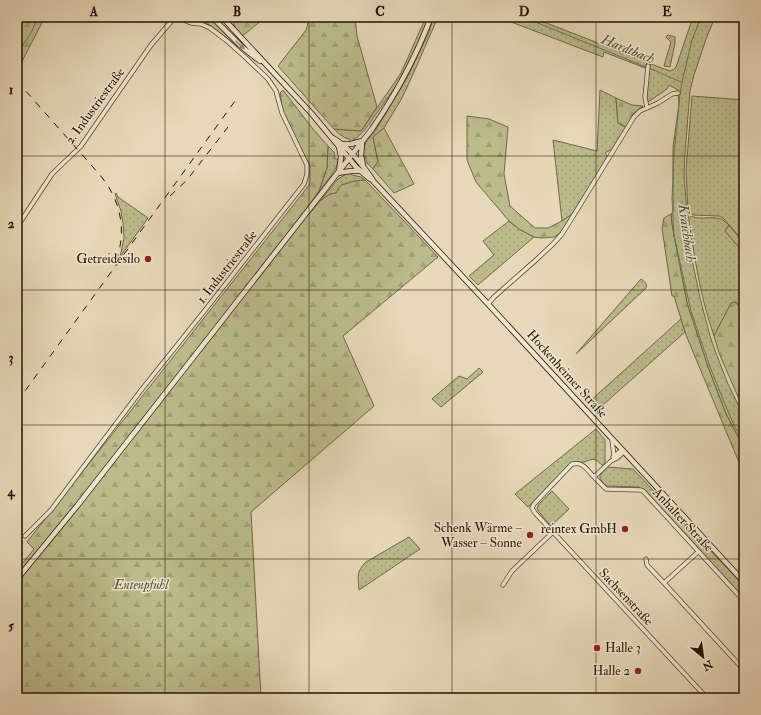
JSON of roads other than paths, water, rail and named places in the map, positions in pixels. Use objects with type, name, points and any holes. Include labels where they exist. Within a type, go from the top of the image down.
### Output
[{"type":"main road","points":[[212,17],[242,47],[272,71]]},
{"type":"main road","points":[[222,17],[272,71]]},
{"type":"main road","points":[[17,579],[77,506],[372,129],[410,67],[431,17]]},
{"type":"main road","name":"Hockenheimer Straße","points":[[272,71],[341,145],[360,171],[374,182]]},
{"type":"main road","points":[[338,173],[341,157],[341,145],[362,141]]},
{"type":"main road","points":[[362,141],[361,153],[363,166]]},
{"type":"main road","name":"Hockenheimer Straße","points":[[351,157],[363,166],[374,182],[744,582]]},
{"type":"main road","points":[[338,173],[360,171]]},
{"type":"street","name":"2. Industriestraße","points":[[17,227],[52,174],[81,146],[151,45],[175,17]]},
{"type":"street","name":"1. Industriestraße","points":[[25,536],[51,510],[142,389],[304,184],[307,174],[307,165],[282,112],[276,91],[268,79],[241,53],[210,28],[201,24],[186,22],[181,17]]},
{"type":"street","points":[[647,108],[645,97],[648,68]]},
{"type":"street","points":[[488,304],[562,234],[634,117],[640,111],[658,103],[672,94],[678,93]]},
{"type":"street","points":[[612,439],[614,456]]},
{"type":"street","points":[[594,477],[611,461],[614,456],[623,451]]},
{"type":"street","points":[[611,461],[617,458],[623,451]]},
{"type":"street","name":"Anhalter Straße","points":[[532,508],[534,504],[572,464],[582,464],[606,489],[642,491],[744,601]]},
{"type":"street","points":[[73,481],[76,485]]},
{"type":"street","name":"Sachsenstraße","points":[[532,508],[706,698]]},
{"type":"street","points":[[503,585],[512,571],[553,532]]},
{"type":"street","points":[[664,583],[698,552]]},
{"type":"street","points":[[646,559],[647,565],[744,670]]},
{"type":"waterway","name":"Hardtbach","points":[[17,54],[31,33],[38,17]]},
{"type":"waterway","name":"Hardtbach","points":[[523,17],[646,67]]},
{"type":"waterway","name":"Kraichbach","points":[[701,17],[692,40],[680,94],[674,154],[672,199],[674,236],[691,311],[710,367],[733,423],[744,444]]},
{"type":"waterway","name":"Hardtbach","points":[[649,68],[681,82]]},
{"type":"railway","points":[[17,81],[100,175],[113,195],[120,216],[121,227],[121,238],[116,261]]},
{"type":"railway","points":[[17,402],[235,101]]},
{"type":"railway","points":[[170,196],[187,180],[228,127]]},
{"type":"place","name":"Getreidesilo","points":[[148,259]]},
{"type":"place","name":"reintex GmbH","points":[[625,529]]},
{"type":"place","name":"Schenk Wärme – Wasser – Sonne","points":[[530,535]]},
{"type":"place","name":"Halle 3","points":[[597,648]]},
{"type":"place","name":"Halle 2","points":[[638,671]]},
{"type":"park label","name":"Entenpfuhl","points":[[141,585]]}]
